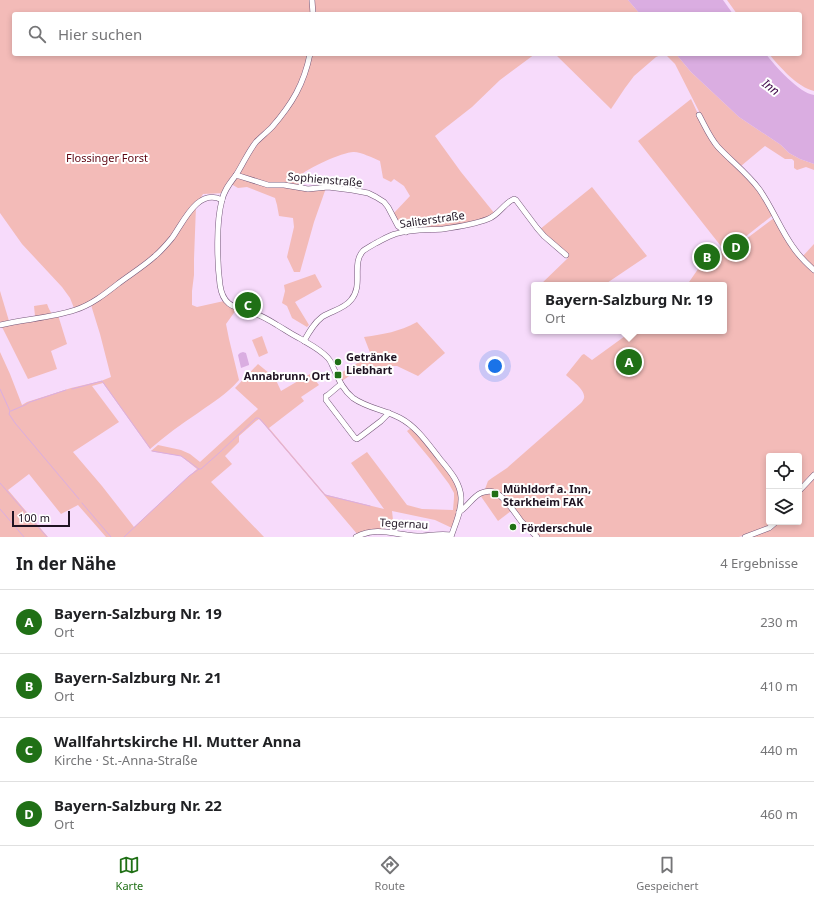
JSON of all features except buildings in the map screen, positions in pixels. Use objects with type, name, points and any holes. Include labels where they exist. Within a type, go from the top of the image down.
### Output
[{"type":"street","points":[[312,0],[313,12]]},
{"type":"street","points":[[309,56],[298,92],[289,107],[254,146],[228,185],[222,200],[218,225],[220,285],[225,299],[230,305],[270,321],[320,351],[329,359],[341,384],[347,392],[360,402],[400,418],[418,432],[456,480],[461,496],[460,512]]},
{"type":"street","points":[[700,115],[713,140],[748,176],[763,194],[793,247],[814,270]]},
{"type":"street","name":"Sophienstraße","points":[[236,175],[268,185],[284,185],[308,189],[328,187],[368,193],[376,196],[384,202],[398,226],[406,232]]},
{"type":"street","points":[[0,325],[69,312],[83,307],[140,268],[157,254],[171,239],[191,208],[198,202],[210,197],[222,200]]},
{"type":"street","name":"Saliterstraße","points":[[304,341],[314,325],[326,314],[352,300],[357,288],[358,263],[361,254],[371,246],[395,234],[449,228],[487,219],[494,216],[514,199],[544,236],[566,255]]},
{"type":"street","points":[[395,234],[398,226]]},
{"type":"street","points":[[341,384],[328,395],[326,400],[355,438],[357,439],[360,437],[389,413]]},
{"type":"street","points":[[801,489],[814,475]]},
{"type":"street","points":[[460,512],[481,493],[492,491],[497,493],[504,500],[537,537]]},
{"type":"street","name":"Tegernau","points":[[356,537],[367,532],[377,531],[402,535],[419,536],[434,534],[451,536],[460,512]]},
{"type":"street","points":[[745,537],[769,528],[772,525]]},
{"type":"green space","name":"Flossinger Forst","points":[[0,0],[628,0],[638,12],[12,12],[12,56],[532,56],[500,80],[472,107],[435,136],[461,172],[495,214],[481,220],[439,228],[407,230],[400,225],[393,214],[410,196],[404,186],[394,179],[391,182],[383,178],[380,161],[357,152],[349,152],[317,165],[300,176],[298,189],[326,188],[314,222],[300,272],[294,272],[287,257],[294,227],[293,218],[279,216],[275,198],[247,187],[238,188],[231,184],[225,193],[203,194],[196,206],[192,305],[197,307],[224,301],[236,310],[226,324],[239,380],[225,394],[173,430],[150,449],[103,383],[92,386],[119,422],[73,452],[134,527],[197,469],[181,456],[151,451],[158,445],[181,450],[190,454],[200,462],[258,409],[235,388],[258,364],[275,378],[281,391],[310,374],[319,385],[301,397],[304,401],[269,428],[325,494],[384,509],[351,463],[367,452],[407,505],[422,509],[453,510],[454,493],[431,460],[407,431],[411,428],[419,435],[452,477],[459,493],[458,510],[452,528],[435,520],[392,511],[393,520],[385,524],[384,530],[358,535],[259,419],[239,436],[239,442],[225,456],[232,464],[211,482],[264,537],[106,537],[78,505],[61,514],[29,474],[8,490],[48,537],[0,537],[0,352],[22,405],[71,388],[101,381],[111,377],[91,305],[74,308],[70,298],[62,287],[22,244],[0,213]]},
{"type":"green space","points":[[727,0],[814,0],[814,91],[795,81],[771,56],[802,56],[802,12],[736,12]]},
{"type":"green space","points":[[557,56],[658,56],[634,76],[611,109]]},
{"type":"green space","points":[[667,56],[678,56],[691,72],[739,117],[781,145],[789,153],[814,164],[814,170],[806,167],[797,170],[794,168],[794,161],[792,159],[785,159],[765,146],[741,166],[724,151],[710,133],[675,64]]},
{"type":"green space","points":[[691,99],[707,133],[754,184],[773,215],[735,245],[738,245],[774,218],[784,235],[814,271],[814,473],[807,478],[802,485],[802,453],[766,453],[766,525],[770,525],[739,537],[540,537],[528,526],[507,500],[485,489],[488,481],[507,468],[582,402],[584,398],[583,392],[578,385],[566,375],[582,355],[584,354],[592,360],[628,334],[727,334],[727,282],[689,282],[705,259],[724,250],[638,141]]},
{"type":"green space","points":[[592,187],[647,256],[608,282],[543,282],[568,258],[539,230]]},
{"type":"green space","points":[[814,244],[814,269],[802,257]]},
{"type":"green space","points":[[315,274],[322,287],[295,302],[309,325],[307,327],[292,318],[287,306],[282,303],[285,291],[284,285]]},
{"type":"green space","points":[[0,291],[9,321],[0,323]]},
{"type":"green space","points":[[47,304],[52,313],[58,315],[67,344],[51,351],[57,369],[28,379],[2,327],[34,319],[34,306]]},
{"type":"green space","points":[[417,322],[445,353],[418,376],[397,366],[387,366],[355,372],[342,381],[339,374],[371,355],[364,337],[391,332]]},
{"type":"green space","points":[[262,336],[268,353],[259,357],[252,340]]},
{"type":"green space","points":[[814,476],[814,537],[749,537],[772,525],[802,525],[802,490]]},
{"type":"green space","points":[[489,493],[498,496],[511,511],[498,521],[480,495]]},
{"type":"water","points":[[628,0],[723,0],[732,12],[638,12]]},
{"type":"water","name":"Inn","points":[[678,56],[768,56],[781,72],[795,84],[801,89],[814,95],[814,164],[789,153],[781,145],[739,117],[691,72]]},
{"type":"water","points":[[243,352],[246,353],[249,365],[241,368],[238,355]]},
{"type":"waterway","points":[[72,389],[102,381],[150,448]]},
{"type":"waterway","points":[[0,389],[10,411],[9,414],[15,423],[79,499]]},
{"type":"waterway","points":[[11,411],[30,402],[66,390]]},
{"type":"waterway","points":[[124,537],[189,476],[201,469],[256,418],[260,419],[325,495],[370,506]]},
{"type":"waterway","points":[[152,451],[181,456],[199,469]]},
{"type":"waterway","points":[[0,483],[47,537]]},
{"type":"waterway","points":[[82,503],[111,537]]},
{"type":"waterway","points":[[0,509],[24,537]]},
{"type":"place","name":"Bayern-Salzburg Nr. 22","points":[[736,247]]},
{"type":"place","name":"Bayern-Salzburg Nr. 21","points":[[707,257]]},
{"type":"place","name":"Wallfahrtskirche Hl. Mutter Anna","points":[[248,305]]},
{"type":"place","name":"Getränke Liebhart","points":[[338,362]]},
{"type":"place","name":"Bayern-Salzburg Nr. 19","points":[[629,362]]},
{"type":"place","name":"Annabrunn, Ort","points":[[338,375]]},
{"type":"place","name":"Mühldorf a. Inn, Starkheim FAK","points":[[495,494]]},
{"type":"place","name":"Förderschule","points":[[513,527]]}]
